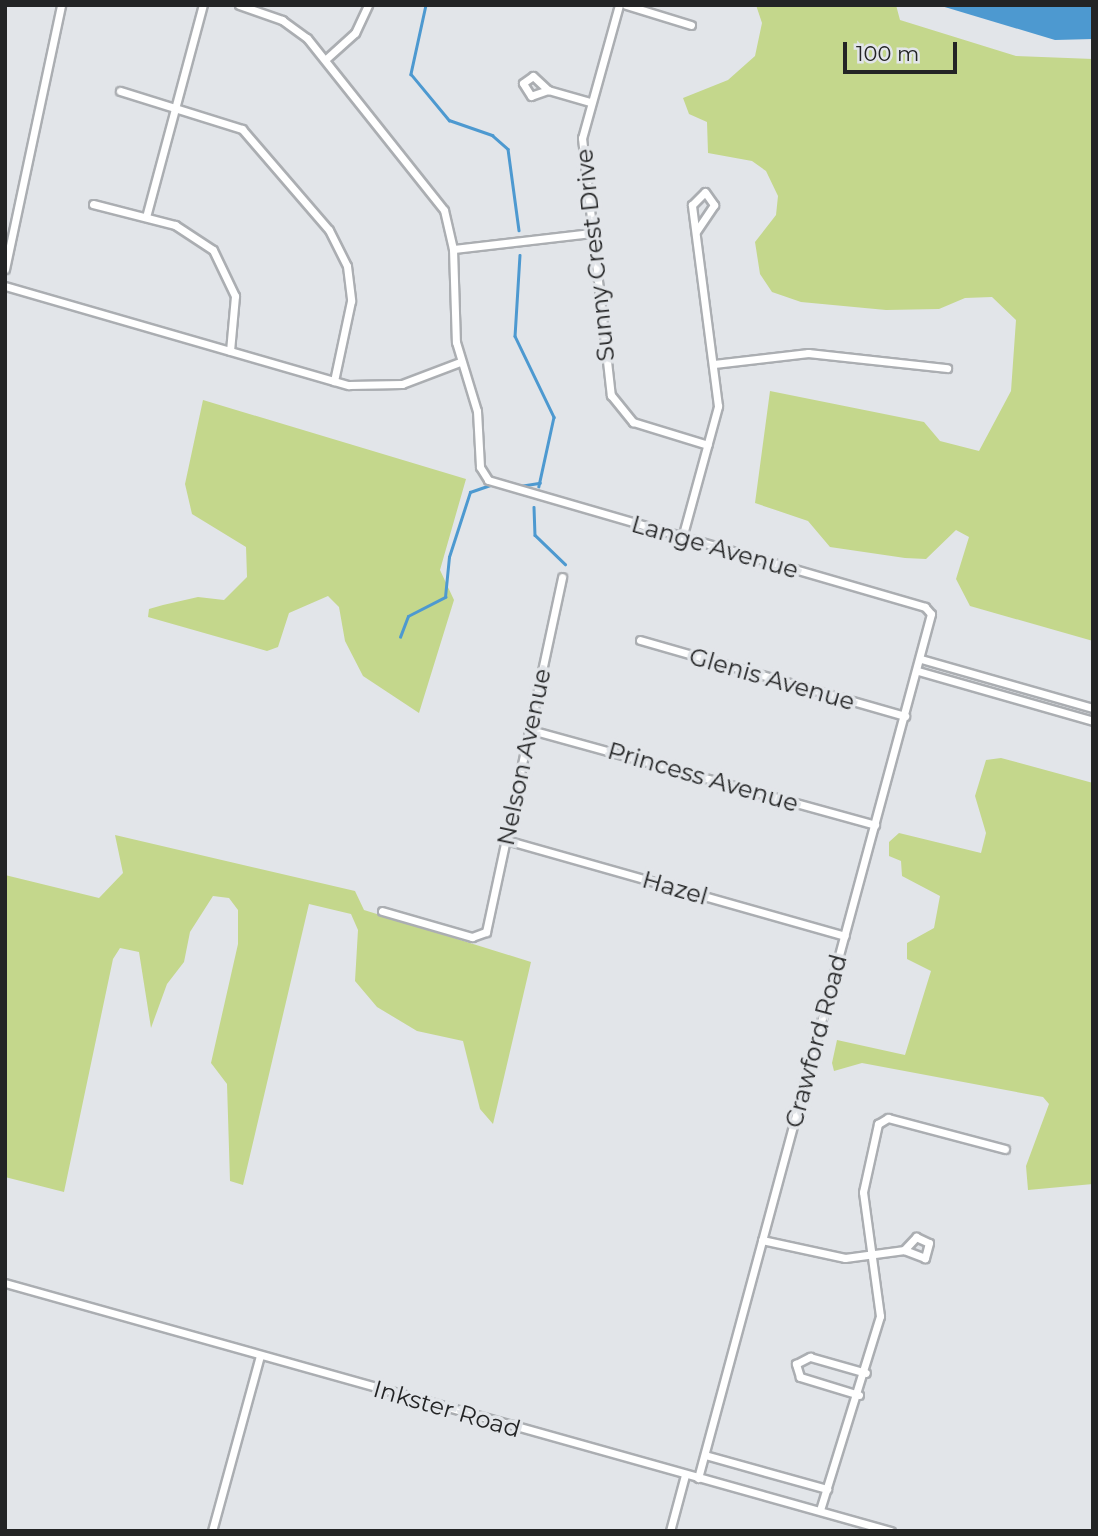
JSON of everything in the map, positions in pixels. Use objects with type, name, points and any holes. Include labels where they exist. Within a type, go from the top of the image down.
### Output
[{"type":"street","points":[[5,269],[61,5]]},
{"type":"street","points":[[146,217],[203,5]]},
{"type":"street","points":[[5,286],[334,381],[386,387],[424,377],[460,362],[452,320],[453,249],[435,195],[326,59],[293,26],[257,8],[239,5]]},
{"type":"street","points":[[326,59],[355,33],[368,5]]},
{"type":"street","name":"Sunny Crest Drive","points":[[619,5],[582,138],[615,405],[632,422],[708,445]]},
{"type":"street","points":[[626,5],[691,25]]},
{"type":"street","points":[[548,90],[590,102]]},
{"type":"street","points":[[120,91],[176,105],[251,135],[330,230],[346,266],[351,301],[334,381]]},
{"type":"street","points":[[682,538],[718,406],[692,202],[705,192],[713,205],[696,232]]},
{"type":"street","points":[[93,204],[146,217],[190,232],[222,261],[237,310],[230,351]]},
{"type":"street","points":[[453,249],[592,233]]},
{"type":"street","points":[[713,364],[808,354],[947,368]]},
{"type":"street","name":"Lange Avenue","points":[[460,362],[478,417],[480,467],[505,487],[925,607]]},
{"type":"street","name":"Nelson Avenue","points":[[382,911],[483,936],[562,577]]},
{"type":"street","name":"Crawford Road","points":[[698,1478],[932,620],[925,607]]},
{"type":"street","name":"Glenis Avenue","points":[[640,640],[905,716]]},
{"type":"street","points":[[921,659],[1093,708]]},
{"type":"street","points":[[918,671],[1093,721]]},
{"type":"street","points":[[1020,700],[1023,688]]},
{"type":"street","name":"Princess Avenue","points":[[530,730],[875,825]]},
{"type":"street","name":"Hazel","points":[[506,840],[845,936]]},
{"type":"street","points":[[820,1510],[866,1373],[881,1306],[863,1182],[882,1119],[1005,1149]]},
{"type":"street","points":[[762,1240],[823,1257],[904,1250]]},
{"type":"street","name":"Inkster Road","points":[[5,1283],[891,1531]]},
{"type":"street","points":[[212,1531],[260,1356]]},
{"type":"street","points":[[859,1395],[800,1377],[796,1364],[810,1357],[866,1373]]},
{"type":"street","points":[[705,1455],[827,1489]]},
{"type":"street","points":[[670,1531],[685,1475]]},
{"type":"green space","points":[[756,5],[896,5],[900,20],[1016,56],[1093,59],[1093,641],[970,606],[956,579],[969,537],[956,530],[926,559],[905,558],[830,547],[808,521],[755,503],[770,391],[924,422],[940,441],[979,451],[1011,391],[1016,320],[992,297],[965,298],[939,309],[886,310],[801,302],[772,292],[760,274],[755,242],[776,215],[778,196],[766,171],[752,161],[708,153],[707,122],[689,114],[683,98],[728,80],[755,56],[762,23]]},
{"type":"green space","points":[[203,400],[466,479],[440,570],[454,600],[419,713],[363,676],[345,641],[339,607],[328,596],[289,613],[278,647],[267,651],[148,617],[149,609],[198,597],[224,600],[247,577],[246,547],[192,514],[185,484]]},
{"type":"green space","points":[[1001,758],[1093,783],[1093,1184],[1028,1190],[1026,1166],[1049,1104],[1043,1097],[862,1063],[834,1071],[832,1063],[837,1040],[905,1055],[931,971],[907,959],[907,943],[934,928],[940,896],[902,876],[901,861],[889,856],[889,842],[899,833],[981,853],[986,833],[975,796],[986,760]]},
{"type":"green space","points":[[115,835],[355,891],[364,910],[531,962],[493,1124],[480,1109],[463,1041],[417,1031],[377,1007],[355,981],[358,930],[351,914],[309,904],[243,1185],[230,1181],[227,1084],[211,1063],[238,944],[238,910],[229,898],[213,896],[190,932],[184,962],[167,984],[151,1028],[139,952],[120,948],[113,959],[64,1192],[5,1177],[5,875],[99,898],[123,873]]},
{"type":"water","points":[[938,5],[1093,5],[1093,39],[1055,40]]},
{"type":"waterway","points":[[426,5],[411,74],[449,120],[492,135],[508,149],[519,230]]},
{"type":"waterway","points":[[520,255],[515,336],[554,417],[539,486]]},
{"type":"waterway","points":[[520,486],[540,483]]},
{"type":"waterway","points":[[400,637],[408,616],[445,597],[449,557],[470,492],[493,484]]},
{"type":"waterway","points":[[534,507],[535,535],[565,564]]}]
